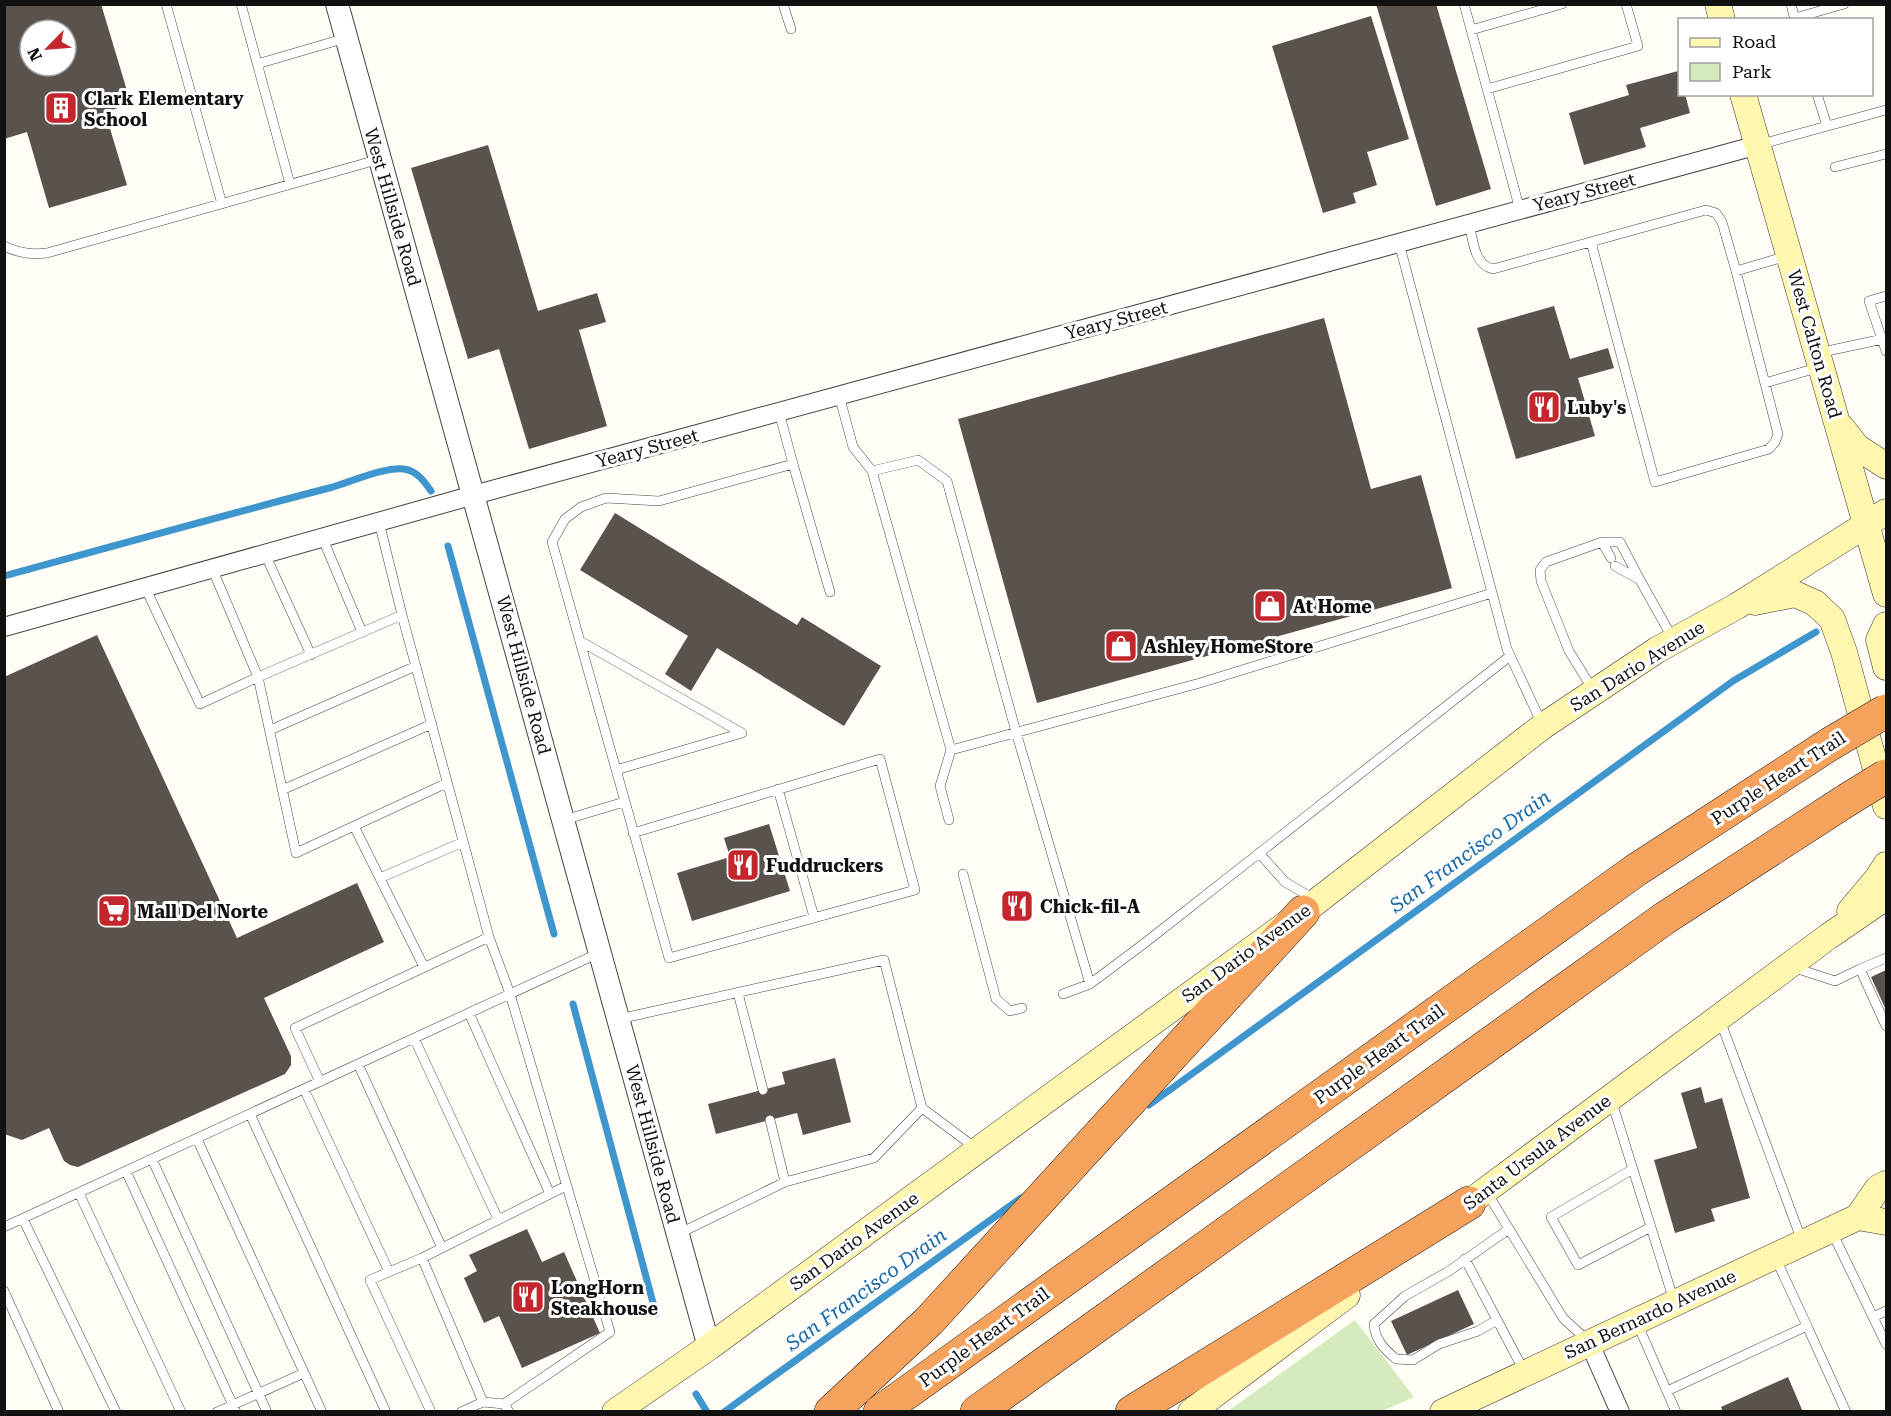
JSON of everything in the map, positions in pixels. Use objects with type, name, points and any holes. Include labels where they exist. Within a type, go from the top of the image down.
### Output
[{"type":"highway","name":"Purple Heart Trail","points":[[880,1412],[1636,870],[1830,744],[1887,711]]},
{"type":"highway","points":[[977,1412],[1665,918],[1887,776]]},
{"type":"highway","points":[[831,1412],[929,1321],[1310,906]]},
{"type":"highway","points":[[1132,1412],[1477,1197]]},
{"type":"main road","name":"West Calton Road","points":[[1744,96],[1838,422],[1877,518],[1887,594]]},
{"type":"main road","points":[[1838,422],[1857,447],[1887,466]]},
{"type":"main road","name":"San Dario Avenue","points":[[615,1412],[709,1347],[1310,906],[1542,726],[1674,641],[1737,606],[1877,518]]},
{"type":"main road","points":[[1737,606],[1795,594],[1815,603],[1832,619],[1844,652],[1887,806]]},
{"type":"main road","points":[[1887,625],[1879,640],[1887,667]]},
{"type":"main road","points":[[1829,936],[1887,865]]},
{"type":"main road","name":"Santa Ursula Avenue","points":[[1192,1411],[1719,1017],[1829,936],[1887,897]]},
{"type":"main road","name":"San Bernardo Avenue","points":[[1443,1412],[1858,1217],[1878,1188],[1887,1184]]},
{"type":"main road","points":[[1858,1217],[1887,1222]]},
{"type":"street","name":"West Hillside Road","points":[[337,4],[709,1347]]},
{"type":"street","name":"Yeary Street","points":[[4,627],[474,495],[1758,145]]},
{"type":"street","points":[[1589,1342],[1620,1412]]},
{"type":"lane","points":[[166,4],[222,204]]},
{"type":"lane","points":[[241,4],[290,184]]},
{"type":"lane","points":[[783,4],[790,29]]},
{"type":"lane","points":[[1464,4],[1520,210]]},
{"type":"lane","points":[[1471,30],[1562,4]]},
{"type":"lane","points":[[1487,89],[1638,46],[1626,4]]},
{"type":"lane","points":[[1798,18],[1844,4]]},
{"type":"lane","points":[[257,64],[346,38]]},
{"type":"lane","points":[[1818,96],[1827,126]]},
{"type":"lane","points":[[1758,145],[1886,112]]},
{"type":"lane","points":[[1835,167],[1887,154]]},
{"type":"lane","points":[[4,246],[34,255],[47,253],[380,159]]},
{"type":"lane","points":[[1469,224],[1478,260],[1486,268],[1493,269],[1706,210],[1716,213],[1722,222],[1736,271],[1778,434],[1769,449],[1655,482],[1591,242]]},
{"type":"lane","points":[[1399,243],[1510,656],[1542,726]]},
{"type":"lane","points":[[1736,271],[1789,256]]},
{"type":"lane","points":[[1887,296],[1869,301],[1887,351]]},
{"type":"lane","points":[[1765,383],[1819,359],[1883,339]]},
{"type":"lane","points":[[839,395],[853,447],[872,471],[951,750],[940,786],[949,820]]},
{"type":"lane","points":[[779,412],[830,592]]},
{"type":"lane","points":[[872,471],[918,460],[947,481],[1016,732],[1090,984]]},
{"type":"lane","points":[[633,833],[880,759],[915,890],[669,958],[624,802],[552,542],[565,519],[581,507],[606,498],[659,501],[793,464]]},
{"type":"lane","points":[[379,522],[489,937],[510,994],[610,1332],[507,1408],[483,1402],[461,1412]]},
{"type":"lane","points":[[322,537],[362,632]]},
{"type":"lane","points":[[1602,542],[1613,562],[1640,580]]},
{"type":"lane","points":[[1594,692],[1569,651],[1541,581],[1540,570],[1546,562],[1602,542],[1620,542],[1674,641]]},
{"type":"lane","points":[[265,554],[311,655]]},
{"type":"lane","points":[[212,568],[258,677],[296,853],[447,783]]},
{"type":"lane","points":[[145,587],[200,704],[402,615]]},
{"type":"lane","points":[[951,750],[1200,683],[1492,593]]},
{"type":"lane","points":[[580,641],[742,733],[615,770]]},
{"type":"lane","points":[[1063,994],[1090,984],[1510,656]]},
{"type":"lane","points":[[270,730],[416,666]]},
{"type":"lane","points":[[282,790],[432,724]]},
{"type":"lane","points":[[778,789],[814,917]]},
{"type":"lane","points":[[564,820],[624,802]]},
{"type":"lane","points":[[354,826],[424,967]]},
{"type":"lane","points":[[380,878],[463,842]]},
{"type":"lane","points":[[1259,853],[1310,906]]},
{"type":"lane","points":[[963,874],[996,999],[1010,1011],[1022,1008]]},
{"type":"lane","points":[[320,1082],[295,1028],[489,937]]},
{"type":"lane","points":[[4,1227],[600,952]]},
{"type":"lane","points":[[1789,966],[1835,981],[1887,958]]},
{"type":"lane","points":[[619,1019],[884,960],[922,1108],[978,1150]]},
{"type":"lane","points":[[1860,969],[1887,1026]]},
{"type":"lane","points":[[738,993],[763,1090]]},
{"type":"lane","points":[[469,1013],[550,1194]]},
{"type":"lane","points":[[1719,1017],[1803,1243]]},
{"type":"lane","points":[[414,1038],[498,1220]]},
{"type":"lane","points":[[358,1064],[442,1248]]},
{"type":"lane","points":[[304,1089],[389,1272]]},
{"type":"lane","points":[[1610,1098],[1675,1303]]},
{"type":"lane","points":[[678,1234],[785,1182],[874,1158],[922,1108]]},
{"type":"lane","points":[[250,1114],[386,1412]]},
{"type":"lane","points":[[770,1120],[785,1182]]},
{"type":"lane","points":[[197,1138],[322,1412]]},
{"type":"lane","points":[[152,1159],[267,1412]]},
{"type":"lane","points":[[1633,1169],[1551,1217],[1578,1265],[1651,1227]]},
{"type":"lane","points":[[126,1171],[234,1408]]},
{"type":"lane","points":[[431,1412],[370,1280],[422,1258],[567,1186]]},
{"type":"lane","points":[[79,1193],[181,1412]]},
{"type":"lane","points":[[1477,1197],[1509,1229],[1563,1318],[1589,1342]]},
{"type":"lane","points":[[23,1219],[116,1412]]},
{"type":"lane","points":[[1497,1320],[1478,1331],[1439,1344],[1413,1360],[1395,1359],[1383,1348],[1375,1332],[1374,1324],[1405,1296],[1509,1229]]},
{"type":"lane","points":[[1831,1230],[1887,1344]]},
{"type":"lane","points":[[1775,1256],[1846,1412]]},
{"type":"lane","points":[[422,1258],[483,1402]]},
{"type":"lane","points":[[1465,1258],[1524,1372]]},
{"type":"lane","points":[[4,1291],[59,1412]]},
{"type":"lane","points":[[1873,1317],[1887,1311]]},
{"type":"lane","points":[[1636,1321],[1676,1412]]},
{"type":"lane","points":[[1667,1391],[1807,1326]]},
{"type":"lane","points":[[217,1412],[234,1408],[258,1392],[304,1373]]},
{"type":"green space","points":[[1355,1320],[1414,1397],[1382,1411],[1228,1411]]},
{"type":"building","name":"Clark Elementary School","points":[[4,4],[101,4],[131,104],[105,112],[127,185],[49,208],[27,132],[4,139]]},
{"type":"building","points":[[1376,4],[1436,4],[1491,189],[1436,206]]},
{"type":"building","points":[[1371,16],[1409,139],[1367,152],[1377,185],[1353,193],[1356,203],[1323,213],[1272,46]]},
{"type":"building","points":[[1678,71],[1678,96],[1686,96],[1690,113],[1640,128],[1646,147],[1584,165],[1569,113],[1629,95],[1626,85]]},
{"type":"building","points":[[488,145],[538,311],[597,293],[606,322],[579,330],[607,426],[529,449],[499,349],[468,359],[411,168]]},
{"type":"building","name":"Luby's","points":[[1554,306],[1570,359],[1608,348],[1614,368],[1578,378],[1595,436],[1516,459],[1477,328]]},
{"type":"building","points":[[1324,318],[1371,489],[1421,475],[1452,588],[1037,703],[958,419]]},
{"type":"building","points":[[615,513],[797,625],[802,617],[881,666],[844,726],[717,648],[691,691],[665,674],[688,636],[580,570]]},
{"type":"building","name":"Mall Del Norte","points":[[97,635],[237,938],[357,883],[384,942],[264,998],[291,1056],[291,1065],[285,1074],[78,1167],[64,1161],[49,1128],[22,1140],[4,1134],[4,677]]},
{"type":"building","name":"Fuddruckers","points":[[769,824],[790,891],[692,921],[677,873],[730,857],[724,838]]},
{"type":"building","points":[[1886,970],[1886,1010],[1871,977]]},
{"type":"building","points":[[835,1058],[851,1122],[803,1135],[797,1113],[716,1134],[708,1104],[785,1084],[782,1072]]},
{"type":"building","points":[[1701,1087],[1705,1103],[1722,1098],[1750,1198],[1711,1209],[1715,1221],[1675,1233],[1654,1160],[1697,1148],[1681,1093]]},
{"type":"building","name":"LongHorn Steakhouse","points":[[527,1229],[542,1262],[564,1252],[600,1333],[522,1368],[499,1316],[484,1323],[464,1278],[477,1271],[469,1255]]},
{"type":"building","points":[[1458,1290],[1474,1324],[1407,1355],[1391,1321]]},
{"type":"building","points":[[1788,1377],[1803,1412],[1723,1412],[1721,1407]]},
{"type":"waterway","points":[[4,576],[329,488],[387,470],[404,469],[413,472],[431,491]]},
{"type":"waterway","points":[[448,546],[554,934]]},
{"type":"waterway","name":"San Francisco Drain","points":[[1149,1105],[1733,681],[1816,632]]},
{"type":"waterway","points":[[573,1004],[656,1314]]},
{"type":"waterway","name":"San Francisco Drain","points":[[724,1412],[1021,1198]]},
{"type":"waterway","points":[[696,1394],[707,1412]]},
{"type":"place","name":"Clark Elementary School","points":[[61,108]]},
{"type":"place","name":"Luby's","points":[[1544,407]]},
{"type":"place","name":"At Home","points":[[1270,606]]},
{"type":"place","name":"Ashley HomeStore","points":[[1121,646]]},
{"type":"place","name":"Fuddruckers","points":[[743,865]]},
{"type":"place","name":"Chick-fil-A","points":[[1017,906]]},
{"type":"place","name":"Mall Del Norte","points":[[114,911]]},
{"type":"place","name":"LongHorn Steakhouse","points":[[528,1297]]}]
